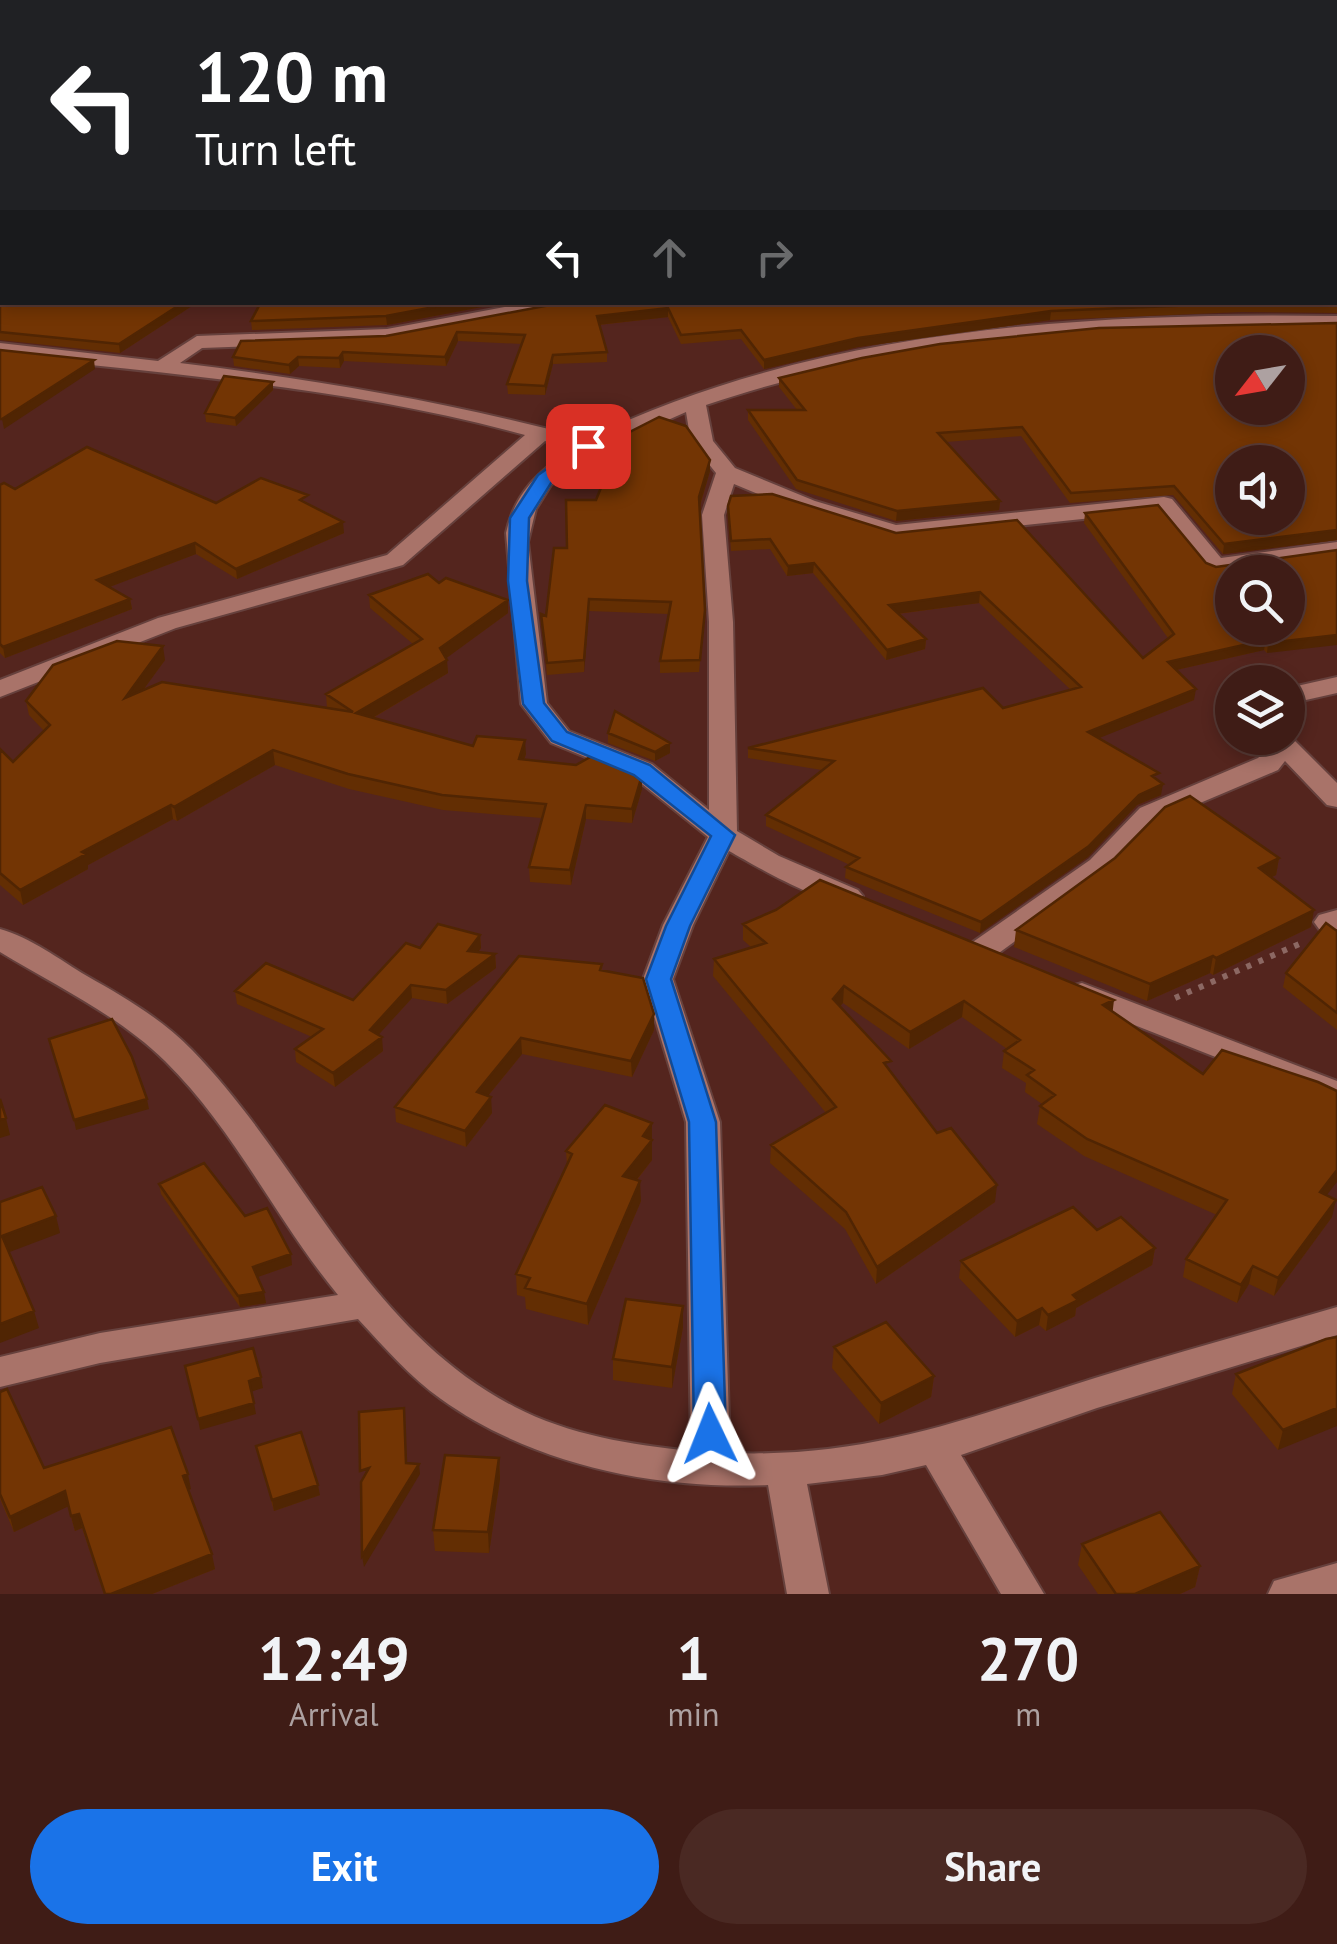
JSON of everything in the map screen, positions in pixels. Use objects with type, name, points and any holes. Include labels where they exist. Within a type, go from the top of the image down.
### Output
[{"type":"street","points":[[161,368],[197,342],[387,335],[549,305]]},
{"type":"street","points":[[875,907],[768,862],[723,835],[642,770],[560,737],[534,704],[518,581],[519,518],[544,479],[588,446],[695,402],[850,362],[975,337],[1145,324],[1337,322]]},
{"type":"street","points":[[0,349],[326,388],[542,432],[588,446]]},
{"type":"street","points":[[695,402],[702,442],[727,473],[807,506],[895,532],[1164,504],[1215,566],[1337,550]]},
{"type":"street","points":[[0,688],[167,623],[395,560],[542,432]]},
{"type":"street","points":[[711,1470],[703,1122],[658,979],[678,926],[723,835],[721,622],[713,515],[727,473]]},
{"type":"street","points":[[1305,692],[1337,685]]},
{"type":"street","points":[[1015,966],[972,948],[1100,866],[1150,814],[1268,764],[1276,755]]},
{"type":"street","points":[[1294,755],[1337,799]]},
{"type":"street","points":[[0,939],[174,1050],[203,1080],[282,1195],[366,1304],[454,1389],[503,1418],[558,1440],[640,1462],[711,1470],[786,1470],[936,1447],[1094,1394],[1337,1321]]},
{"type":"street","points":[[1050,980],[1337,1094]]},
{"type":"street","points":[[0,1372],[100,1348],[366,1304]]},
{"type":"street","points":[[936,1447],[1023,1594]]},
{"type":"street","points":[[786,1470],[808,1594]]},
{"type":"street","points":[[1289,1594],[1337,1580]]},
{"type":"path","points":[[1135,1015],[1321,935],[1333,921]]},
{"type":"building","points":[[0,305],[179,305],[119,344],[0,332]]},
{"type":"building","points":[[259,305],[445,305],[386,316],[251,321]]},
{"type":"building","points":[[550,305],[1196,305],[1051,311],[858,338],[764,360],[741,330],[681,335],[668,308],[597,316],[607,352],[553,355],[545,386],[507,384],[525,335],[457,332],[445,357],[343,352],[339,358],[298,357],[289,365],[233,357],[241,341],[386,336]]},
{"type":"building","points":[[1337,323],[1337,530],[1305,534],[1305,445],[1215,445],[1215,534],[1174,486],[1071,493],[1022,427],[938,433],[1000,501],[897,511],[797,480],[748,410],[805,410],[779,378],[940,344],[1099,328]]},
{"type":"building","points":[[0,350],[94,360],[0,419]]},
{"type":"building","points":[[224,376],[273,382],[235,418],[205,413]]},
{"type":"building","points":[[659,417],[686,426],[710,460],[699,497],[705,610],[700,660],[660,661],[671,602],[589,599],[584,660],[547,663],[541,614],[546,616],[554,548],[567,548],[566,500],[596,500],[622,436]]},
{"type":"building","points":[[87,447],[216,503],[261,478],[308,495],[300,500],[343,522],[236,569],[195,543],[97,580],[130,599],[3,647],[0,485],[15,489]]},
{"type":"building","points":[[772,494],[896,533],[1017,520],[1143,658],[1174,634],[1085,513],[1158,505],[1206,563],[1215,567],[1215,645],[1244,645],[1168,662],[1196,689],[1088,732],[1159,773],[1152,776],[1163,784],[1139,795],[1089,846],[981,922],[846,867],[859,858],[766,815],[834,761],[748,748],[983,688],[1003,708],[1081,687],[980,592],[889,605],[926,639],[887,650],[814,563],[788,566],[770,539],[731,541],[731,496]]},
{"type":"building","points":[[1216,535],[1297,535],[1224,544]]},
{"type":"building","points":[[1337,550],[1337,635],[1305,639],[1305,555],[1301,555]]},
{"type":"building","points":[[428,574],[439,583],[446,578],[508,600],[440,648],[447,660],[356,713],[473,746],[477,736],[525,740],[519,759],[576,765],[599,752],[630,765],[642,775],[632,809],[586,805],[570,870],[529,867],[546,804],[442,795],[348,774],[273,750],[174,807],[171,805],[82,852],[86,854],[20,890],[0,873],[0,749],[13,762],[50,725],[26,701],[53,665],[117,641],[163,646],[125,698],[162,682],[353,712],[326,694],[422,639],[369,595]]},
{"type":"building","points":[[615,711],[670,743],[655,752],[608,733]]},
{"type":"building","points":[[1190,796],[1279,858],[1259,868],[1314,910],[1216,958],[1150,984],[1016,930],[1115,858],[1165,807]]},
{"type":"building","points":[[820,880],[1114,1000],[1103,1005],[1203,1074],[1222,1050],[1337,1091],[1337,1170],[1320,1192],[1336,1200],[1278,1278],[1253,1266],[1241,1285],[1186,1259],[1227,1200],[1087,1139],[1040,1106],[1055,1095],[1027,1075],[1034,1070],[1004,1051],[1020,1040],[964,1001],[910,1032],[844,986],[833,999],[891,1061],[884,1063],[937,1133],[951,1128],[997,1185],[877,1267],[846,1212],[771,1145],[836,1107],[714,959],[766,943],[743,924],[776,910]]},
{"type":"building","points":[[1326,923],[1337,931],[1337,1013],[1286,973]]},
{"type":"building","points":[[438,924],[480,935],[468,951],[495,954],[446,990],[411,985],[370,1030],[382,1037],[333,1073],[295,1049],[323,1029],[235,991],[266,963],[353,1000],[406,943],[420,948]]},
{"type":"building","points":[[519,956],[602,964],[600,970],[643,978],[654,1014],[631,1061],[521,1038],[477,1092],[491,1097],[465,1131],[395,1107]]},
{"type":"building","points":[[112,1019],[132,1057],[147,1099],[74,1120],[49,1039]]},
{"type":"building","points":[[0,1099],[6,1118],[0,1120]]},
{"type":"building","points":[[605,1105],[652,1123],[643,1136],[652,1140],[623,1176],[640,1181],[587,1304],[525,1288],[530,1278],[516,1274],[572,1154],[566,1151]]},
{"type":"building","points":[[204,1163],[245,1216],[267,1208],[291,1254],[253,1267],[264,1292],[238,1296],[159,1184]]},
{"type":"building","points":[[42,1187],[56,1216],[2,1236],[34,1311],[0,1324],[0,1202]]},
{"type":"building","points":[[1073,1207],[1097,1230],[1121,1217],[1155,1248],[1073,1295],[1078,1300],[1048,1315],[1042,1308],[1017,1321],[961,1261]]},
{"type":"building","points":[[626,1299],[683,1306],[672,1367],[613,1359]]},
{"type":"building","points":[[886,1322],[934,1376],[881,1403],[834,1347]]},
{"type":"building","points":[[1337,1337],[1337,1408],[1283,1430],[1236,1374],[1326,1339]]},
{"type":"building","points":[[253,1348],[261,1377],[249,1381],[254,1403],[198,1419],[185,1366]]},
{"type":"building","points":[[7,1389],[44,1468],[171,1427],[188,1474],[183,1476],[212,1554],[105,1594],[79,1514],[71,1516],[65,1491],[10,1517],[0,1494],[0,1392]]},
{"type":"building","points":[[404,1408],[406,1463],[419,1464],[362,1556],[361,1482],[369,1468],[360,1471],[359,1412]]},
{"type":"building","points":[[301,1432],[318,1485],[272,1500],[256,1446]]},
{"type":"building","points":[[445,1455],[499,1458],[488,1532],[433,1530]]},
{"type":"building","points":[[1160,1512],[1200,1566],[1135,1594],[1116,1594],[1082,1544]]},
{"type":"route","points":[[588,446],[544,479],[519,518],[518,581],[534,704],[560,737],[642,770],[723,835],[678,926],[658,979],[703,1122],[710,1434]]}]
